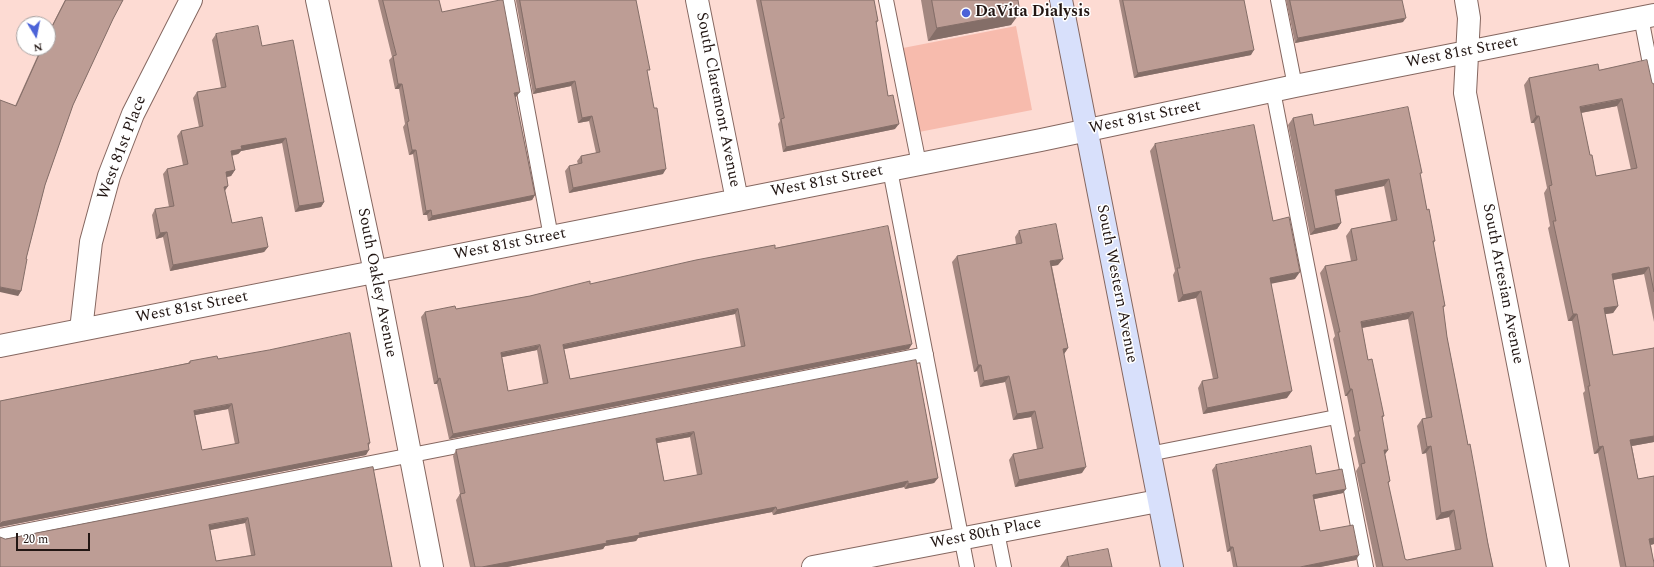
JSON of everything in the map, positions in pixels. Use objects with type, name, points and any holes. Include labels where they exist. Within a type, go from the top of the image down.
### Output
[{"type":"main road","name":"South Western Avenue","points":[[1062,0],[1172,567]]},
{"type":"street","name":"West 81st Place","points":[[81,330],[91,242],[109,176],[133,114],[191,0]]},
{"type":"street","name":"South Oakley Avenue","points":[[317,0],[375,272],[432,567]]},
{"type":"street","name":"South Claremont Avenue","points":[[697,0],[737,200]]},
{"type":"street","name":"South Artesian Avenue","points":[[1466,0],[1469,18],[1465,93],[1558,567]]},
{"type":"street","name":"West 81st Street","points":[[0,346],[1087,131],[1295,86],[1647,16]]},
{"type":"street","name":"West 80th Place","points":[[814,567],[1158,501]]},
{"type":"lane","points":[[507,0],[551,236]]},
{"type":"lane","points":[[886,0],[919,164]]},
{"type":"lane","points":[[1278,0],[1295,86]]},
{"type":"lane","points":[[1647,16],[1654,85]]},
{"type":"lane","points":[[1273,91],[1366,567]]},
{"type":"lane","points":[[890,170],[967,567]]},
{"type":"lane","points":[[0,536],[926,354]]},
{"type":"lane","points":[[1149,454],[1336,417]]},
{"type":"lane","points":[[997,532],[1004,567]]},
{"type":"shaded area","points":[[1016,26],[1032,110],[919,132],[903,48]]},
{"type":"building","points":[[66,0],[123,0],[73,105],[45,185],[26,259],[21,291],[0,287],[0,100],[16,106],[38,56],[56,56],[56,19]]},
{"type":"building","points":[[383,0],[439,0],[442,12],[503,0],[520,92],[514,93],[535,195],[432,216],[431,210],[426,211],[416,150],[412,150],[407,122],[409,121],[402,84],[398,84],[393,56],[396,55]]},
{"type":"building","points":[[520,0],[636,0],[650,70],[647,70],[654,108],[657,108],[666,169],[573,188],[569,166],[582,163],[581,156],[600,152],[592,116],[582,118],[575,81],[536,89]]},
{"type":"building","points":[[761,0],[874,0],[888,96],[893,95],[899,124],[786,147],[781,119],[784,118]]},
{"type":"building","points":[[932,0],[1018,0],[1020,13],[937,28]]},
{"type":"building","points":[[1123,0],[1244,0],[1254,50],[1138,73]]},
{"type":"building","points":[[1290,0],[1402,0],[1406,18],[1298,38]]},
{"type":"building","points":[[258,26],[262,46],[293,40],[324,202],[299,206],[286,138],[241,146],[242,149],[231,151],[235,170],[226,172],[228,186],[224,187],[232,223],[262,217],[268,247],[173,265],[167,232],[160,233],[155,209],[174,206],[167,169],[188,164],[181,131],[203,126],[197,92],[226,87],[216,34]]},
{"type":"building","points":[[1647,60],[1652,83],[1654,84],[1654,292],[1649,267],[1612,274],[1618,306],[1604,308],[1613,355],[1654,348],[1654,436],[1630,440],[1638,479],[1654,476],[1654,538],[1649,539],[1654,567],[1626,567],[1603,446],[1599,447],[1577,314],[1573,314],[1553,221],[1556,221],[1549,186],[1552,185],[1539,116],[1536,116],[1529,78],[1598,64],[1599,70]],"holes":[[[1622,99],[1637,168],[1596,176],[1580,107]]]},
{"type":"building","points":[[1408,107],[1422,173],[1420,173],[1427,210],[1429,209],[1435,241],[1433,241],[1445,306],[1443,306],[1447,337],[1468,445],[1470,444],[1493,567],[1383,567],[1361,464],[1365,463],[1358,431],[1360,431],[1352,389],[1350,389],[1338,332],[1340,332],[1325,266],[1357,260],[1351,229],[1397,220],[1389,179],[1335,190],[1341,223],[1315,229],[1293,118],[1312,114],[1314,125]],"holes":[[[1413,312],[1432,417],[1422,419],[1427,447],[1431,446],[1441,513],[1454,510],[1461,549],[1407,560],[1405,559],[1388,482],[1390,481],[1384,450],[1388,450],[1382,416],[1384,416],[1372,359],[1368,360],[1361,322]]]},
{"type":"building","points":[[1254,125],[1273,221],[1289,217],[1300,272],[1270,278],[1292,391],[1207,408],[1202,381],[1218,378],[1201,291],[1183,295],[1177,268],[1180,268],[1155,144]]},
{"type":"building","points":[[1056,224],[1063,259],[1050,261],[1068,348],[1063,349],[1086,467],[1019,480],[1013,454],[1043,448],[1035,411],[1017,414],[1009,376],[984,381],[981,365],[978,365],[957,256],[1022,243],[1019,231]]},
{"type":"building","points":[[888,226],[912,344],[453,434],[440,378],[438,379],[425,312],[455,306],[456,309],[530,296],[590,281],[590,284],[696,260],[775,245],[775,248]],"holes":[[[738,309],[745,346],[570,379],[563,345]],[[540,345],[548,383],[508,391],[501,353]]]},
{"type":"building","points":[[350,333],[370,443],[368,443],[369,450],[2,522],[0,524],[0,401],[190,363],[190,361],[217,356],[218,359]],"holes":[[[232,404],[239,443],[202,450],[194,411]]]},
{"type":"building","points":[[916,360],[938,478],[908,484],[908,481],[777,510],[776,507],[639,533],[640,535],[606,541],[607,543],[482,567],[475,567],[460,494],[465,493],[456,450]],"holes":[[[694,432],[702,474],[664,481],[656,439]]]},
{"type":"building","points":[[1311,446],[1316,474],[1342,469],[1346,489],[1313,495],[1320,531],[1353,525],[1359,555],[1300,567],[1237,567],[1233,547],[1230,547],[1216,465]]},
{"type":"building","points":[[373,467],[392,567],[0,567],[0,537],[5,539]],"holes":[[[248,518],[255,555],[216,561],[209,525]]]},
{"type":"building","points":[[1108,549],[1112,567],[1069,567],[1067,557]]},
{"type":"place","name":"DaVita Dialysis","points":[[966,13]]}]
